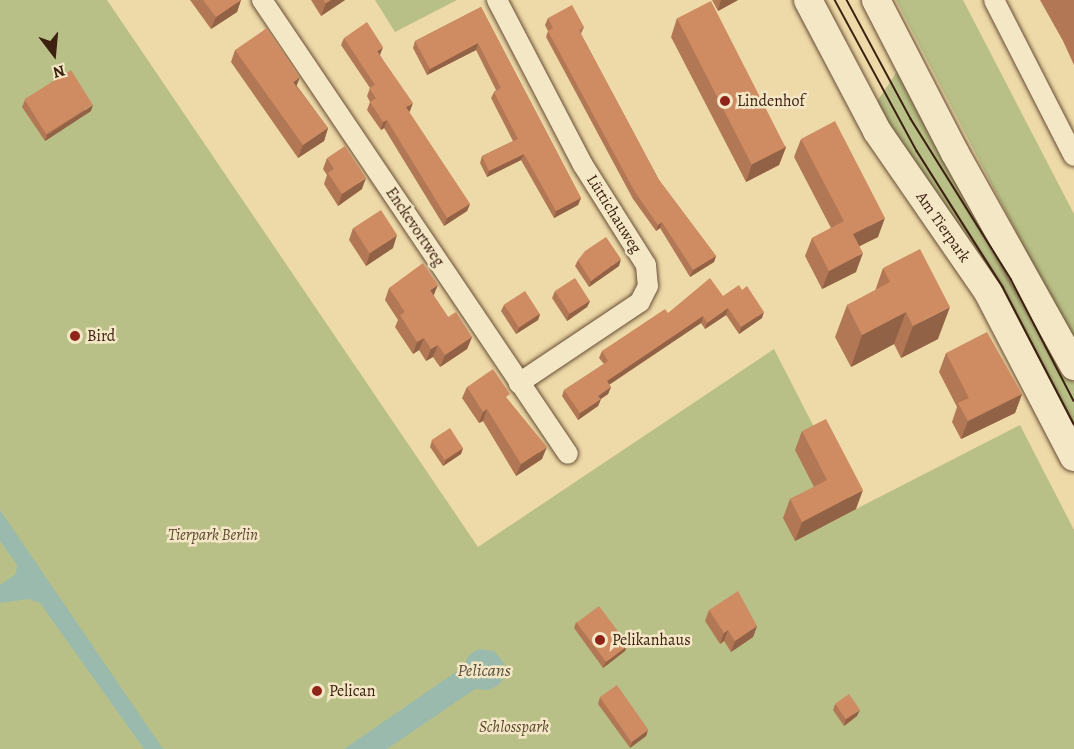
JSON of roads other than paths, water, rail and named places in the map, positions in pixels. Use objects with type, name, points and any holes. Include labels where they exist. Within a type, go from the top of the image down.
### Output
[{"type":"main road","name":"Am Tierpark","points":[[808,0],[877,130],[988,292],[1074,457]]},
{"type":"main road","points":[[876,0],[955,153],[1074,366]]},
{"type":"street","name":"Enckevortweg","points":[[262,0],[568,454]]},
{"type":"street","name":"Lüttichauweg","points":[[497,0],[583,165],[646,265],[648,286],[640,302],[519,383]]},
{"type":"street","points":[[994,0],[1074,156]]},
{"type":"water","points":[[0,510],[163,749],[144,749],[40,603],[29,599],[0,603],[0,585],[16,574],[17,565],[0,541]]},
{"type":"water","name":"Pelicans","points":[[479,649],[494,651],[504,663],[504,677],[499,685],[489,690],[475,689],[387,749],[344,749],[463,667],[469,655]]},
{"type":"tram line","points":[[835,0],[917,151],[1003,287],[1074,424]]},
{"type":"tram line","points":[[847,0],[911,119],[1011,279],[1074,401]]},
{"type":"place","name":"Lindenhof","points":[[725,101]]},
{"type":"place","name":"Bird","points":[[75,336]]},
{"type":"place","name":"Pelikanhaus","points":[[600,640]]},
{"type":"place","name":"Pelican","points":[[317,691]]},
{"type":"park label","name":"Tierpark Berlin","points":[[213,535]]},
{"type":"park label","name":"Schlosspark","points":[[514,727]]}]
